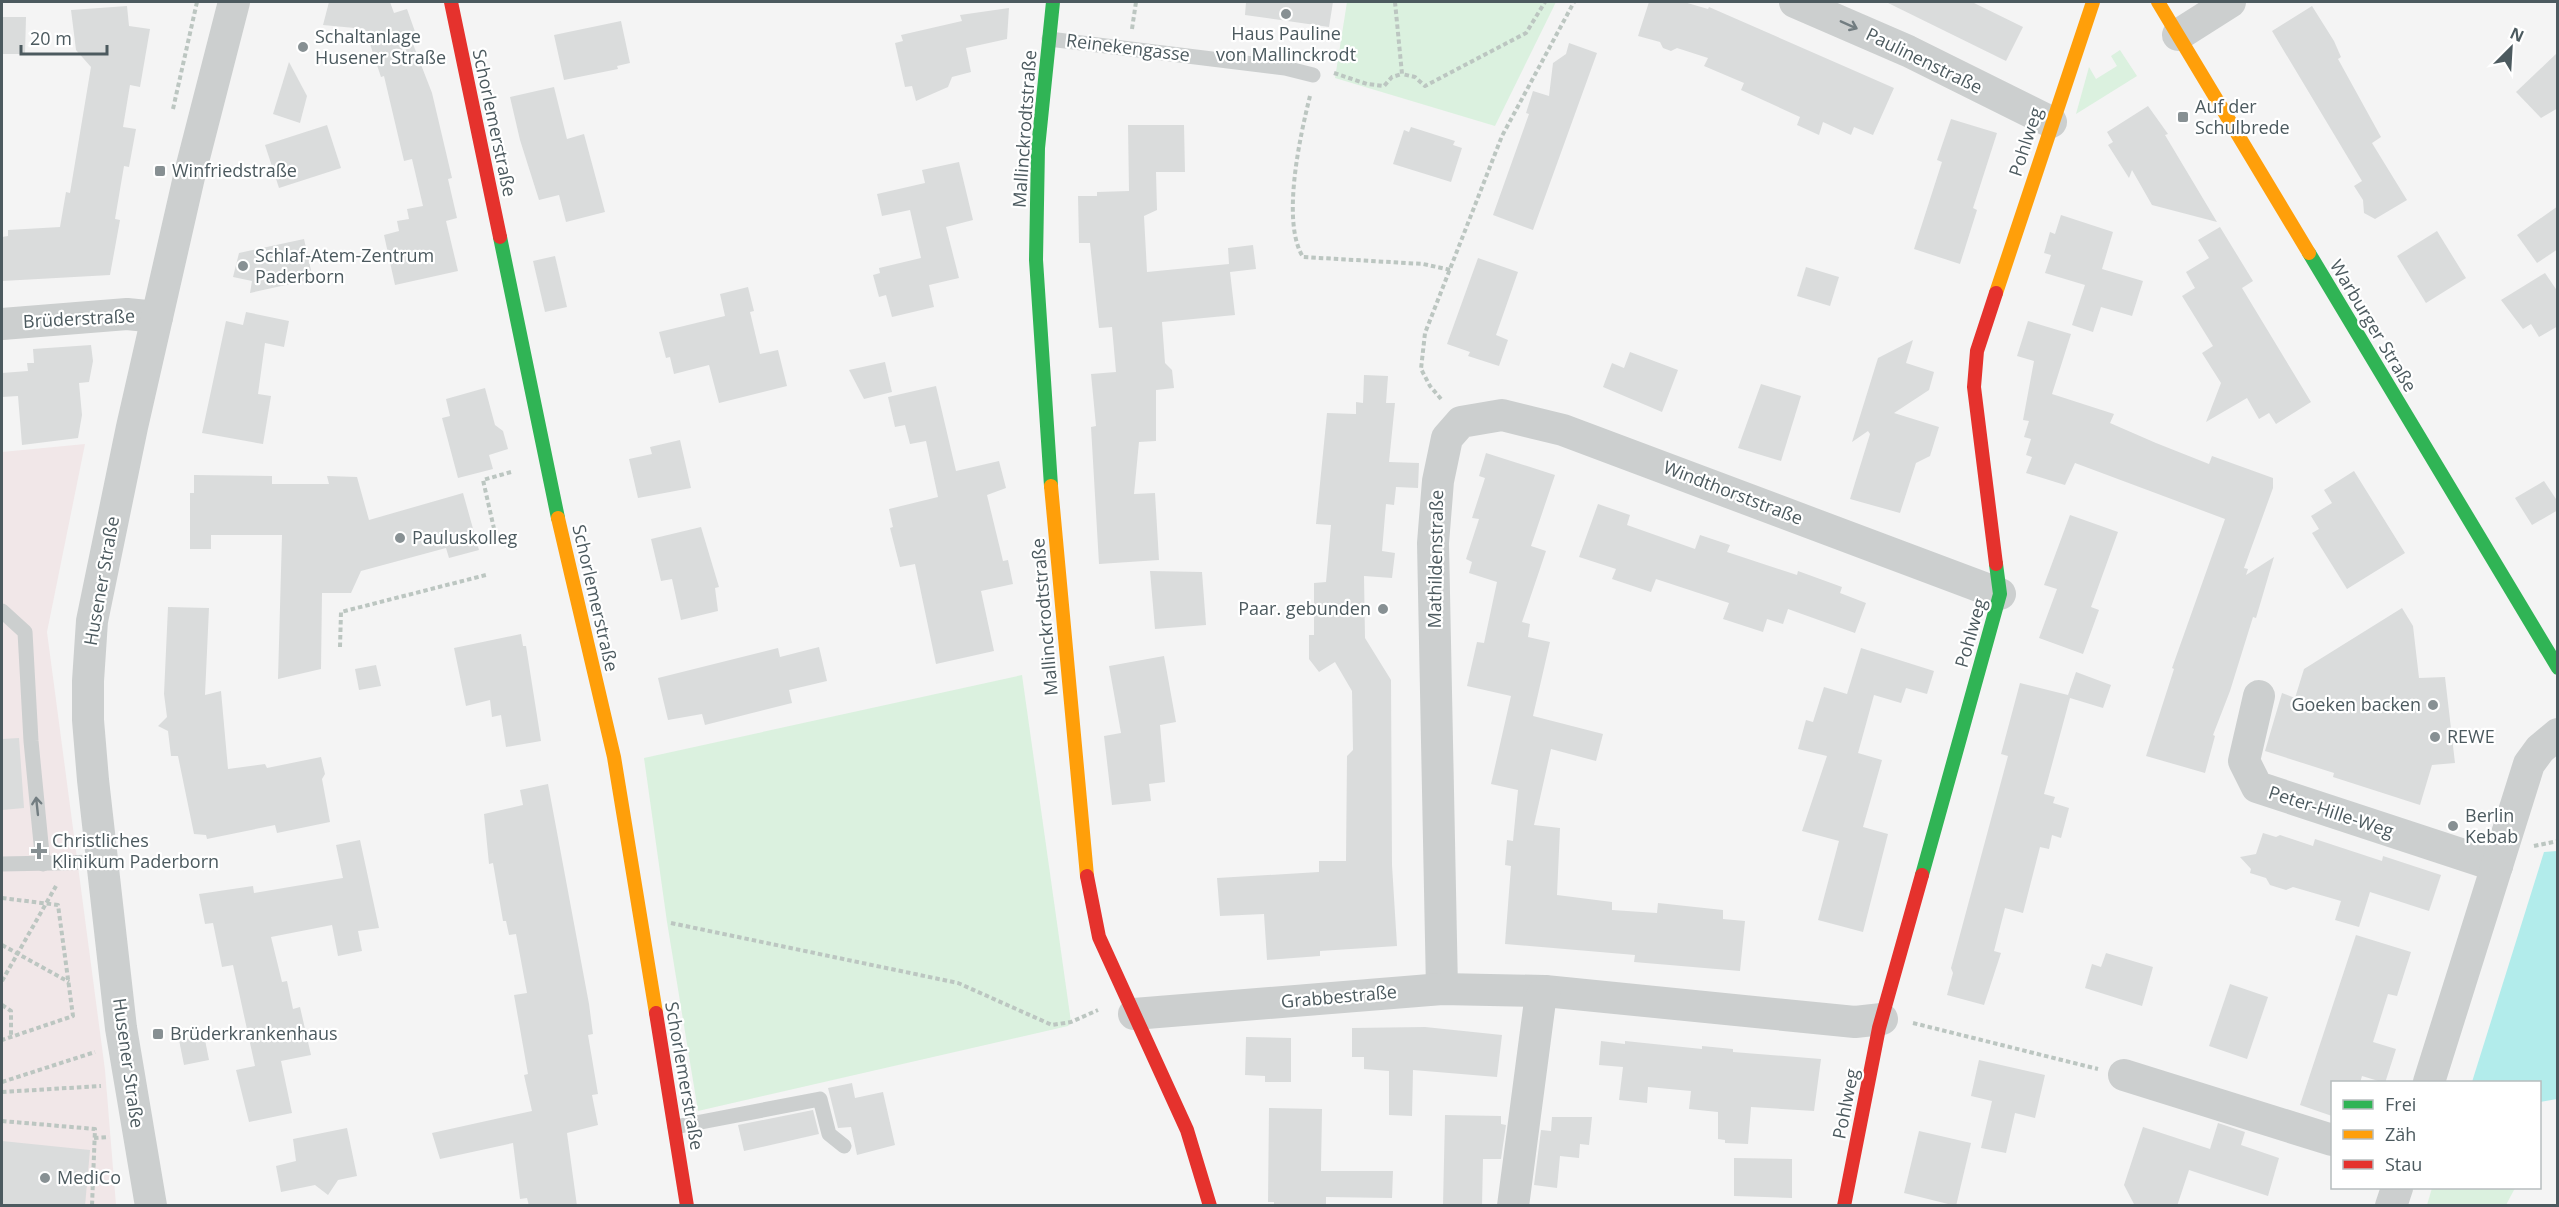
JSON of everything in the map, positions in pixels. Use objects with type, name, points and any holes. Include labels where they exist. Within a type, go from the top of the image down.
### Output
[{"type":"street","name":"Husener Straße","points":[[151,1206],[129,1081],[88,720],[92,621],[157,317],[234,2]]},
{"type":"street","name":"Schorlemerstraße","points":[[451,2],[561,532],[614,757],[639,925],[687,1206]]},
{"type":"street","name":"Mallinckrodtstraße","points":[[1053,2],[1038,148],[1037,249],[1044,409],[1088,889],[1099,937],[1187,1130],[1210,1206]]},
{"type":"street","name":"Paulinenstraße","points":[[1795,2],[1908,51],[2051,122]]},
{"type":"street","name":"Pohlweg","points":[[1844,1206],[1882,1019],[2000,594],[1974,387],[1977,351],[2051,122],[2093,2]]},
{"type":"street","name":"Warburger Straße","points":[[2158,2],[2558,668]]},
{"type":"street","points":[[2178,35],[2229,2]]},
{"type":"street","name":"Brüderstraße","points":[[2,324],[127,314],[157,317]]},
{"type":"street","name":"Windthorststraße","points":[[1461,422],[1502,415],[1563,430],[2000,594]]},
{"type":"street","name":"Mathildenstraße","points":[[1442,989],[1433,543],[1438,481],[1447,438],[1461,422]]},
{"type":"street","name":"Peter-Hille-Weg","points":[[2259,696],[2244,761],[2257,787],[2497,866]]},
{"type":"street","points":[[2430,1081],[2529,764],[2540,749],[2558,734]]},
{"type":"street","name":"Grabbestraße","points":[[1131,1006],[1442,989],[1545,991],[1855,1022],[1882,1019]]},
{"type":"street","points":[[1513,1206],[1540,1001],[1545,991]]},
{"type":"street","points":[[2124,1075],[2331,1140]]},
{"type":"street","points":[[2391,1206],[2397,1189]]},
{"type":"lane","name":"Reinekengasse","points":[[1050,39],[1318,71]]},
{"type":"lane","points":[[2,611],[25,632],[31,741],[43,864]]},
{"type":"lane","points":[[2,864],[103,862]]},
{"type":"lane","points":[[675,1127],[820,1099],[829,1134],[844,1146]]},
{"type":"path","points":[[1395,2],[1402,74]]},
{"type":"path","points":[[1451,270],[1423,264],[1303,257],[1295,244],[1294,189],[1300,132],[1318,71],[1367,84],[1384,86],[1392,77],[1402,74],[1415,77],[1425,86],[1526,33],[1545,2]]},
{"type":"path","points":[[1461,422],[1430,386],[1421,369],[1425,333],[1502,136],[1574,2]]},
{"type":"path","points":[[511,472],[483,480],[497,542],[517,548]]},
{"type":"path","points":[[340,646],[341,612],[486,575]]},
{"type":"path","points":[[2,981],[52,892]]},
{"type":"path","points":[[2,898],[58,905],[74,1016],[2,1040]]},
{"type":"path","points":[[667,922],[958,983],[1052,1025],[1131,1006]]},
{"type":"path","points":[[2,945],[69,982]]},
{"type":"path","points":[[2,1005],[11,1011],[11,1037]]},
{"type":"path","points":[[1882,1019],[1918,1024],[2124,1075]]},
{"type":"path","points":[[2,1082],[105,1049]]},
{"type":"path","points":[[2,1092],[111,1085],[129,1081]]},
{"type":"path","points":[[2,1121],[95,1129],[92,1206]]},
{"type":"path","points":[[94,1138],[108,1137]]},
{"type":"shaded area","name":"Christliches Klinikum Paderborn","points":[[85,444],[47,632],[105,1070],[116,1205],[2,1205],[2,452]]},
{"type":"green space","points":[[1347,2],[1556,2],[1495,126],[1335,78]]},
{"type":"green space","points":[[2120,50],[2137,76],[2076,114],[2089,67],[2096,79],[2117,66],[2111,56]]},
{"type":"green space","points":[[1022,675],[1071,1022],[1068,1026],[698,1111],[667,922],[644,758]]},
{"type":"green space","points":[[2432,1189],[2514,1189],[2506,1205],[2427,1205]]},
{"type":"water","points":[[2557,851],[2557,1099],[2541,1102],[2541,1081],[2472,1081],[2544,852]]},
{"type":"building","points":[[329,2],[390,2],[394,13],[407,9],[419,43],[413,44],[432,93],[452,178],[448,179],[457,218],[446,221],[458,271],[395,285],[384,235],[399,231],[397,221],[409,219],[407,209],[423,206],[412,159],[404,161],[384,76],[381,77],[365,29],[323,25]]},
{"type":"building","name":"Haus Pauline von Mallinckrodt","points":[[1246,2],[1333,2],[1329,27],[1245,15]]},
{"type":"building","points":[[1649,2],[1684,2],[1708,9],[1709,7],[1894,88],[1873,135],[1854,127],[1851,135],[1823,122],[1819,135],[1797,125],[1800,117],[1741,90],[1744,83],[1704,66],[1708,58],[1677,48],[1671,51],[1663,48],[1660,42],[1638,36]]},
{"type":"building","points":[[1886,2],[1972,2],[2023,27],[2006,61]]},
{"type":"building","points":[[127,6],[129,26],[150,29],[140,87],[130,85],[123,127],[136,129],[129,167],[124,166],[115,219],[120,220],[110,275],[2,281],[2,237],[8,236],[8,230],[60,227],[66,192],[70,193],[91,67],[76,50],[71,10]]},
{"type":"building","points":[[2312,6],[2334,41],[2341,57],[2338,59],[2381,137],[2372,143],[2407,200],[2375,219],[2364,213],[2363,200],[2354,186],[2362,181],[2272,31]]},
{"type":"building","points":[[1009,8],[1007,39],[966,48],[971,72],[952,77],[948,87],[916,101],[912,86],[905,87],[895,43],[903,41],[901,35],[962,21],[960,15]]},
{"type":"building","points":[[2,17],[26,17],[25,54],[2,54]]},
{"type":"building","points":[[621,21],[630,63],[617,66],[618,69],[564,80],[554,35]]},
{"type":"building","points":[[1569,43],[1597,53],[1533,230],[1493,215],[1529,114],[1526,113],[1533,91],[1549,96],[1553,63],[1566,54]]},
{"type":"building","points":[[2558,52],[2558,108],[2541,118],[2516,92]]},
{"type":"building","points":[[289,62],[307,96],[300,123],[273,114]]},
{"type":"building","points":[[554,87],[567,139],[584,134],[605,212],[566,222],[559,195],[539,200],[520,140],[510,97]]},
{"type":"building","points":[[2148,106],[2168,134],[2165,135],[2217,222],[2152,205],[2132,170],[2129,178],[2108,145],[2113,142],[2107,132]]},
{"type":"building","points":[[1951,119],[1997,133],[1973,208],[1977,210],[1960,264],[1914,249],[1942,162],[1937,160]]},
{"type":"building","points":[[327,125],[341,168],[279,188],[265,145]]},
{"type":"building","points":[[1128,125],[1184,125],[1185,172],[1156,172],[1157,210],[1144,216],[1147,272],[1229,264],[1228,248],[1253,245],[1256,269],[1230,272],[1235,315],[1162,322],[1165,363],[1172,370],[1174,388],[1156,390],[1156,441],[1139,442],[1134,494],[1155,493],[1159,560],[1099,564],[1091,427],[1096,426],[1091,374],[1116,372],[1112,327],[1099,328],[1090,243],[1079,243],[1078,196],[1097,196],[1097,192],[1129,191]]},
{"type":"building","points":[[1411,127],[1455,141],[1453,145],[1462,148],[1451,182],[1393,164],[1404,130],[1409,132]]},
{"type":"building","points":[[959,162],[973,220],[946,227],[959,278],[929,285],[934,307],[892,317],[886,295],[879,297],[873,275],[880,273],[879,268],[921,258],[910,210],[882,216],[877,194],[925,183],[922,170]]},
{"type":"building","points":[[2558,206],[2558,249],[2537,263],[2517,235]]},
{"type":"building","points":[[2061,215],[2113,232],[2102,269],[2143,281],[2132,316],[2101,307],[2093,332],[2072,325],[2085,285],[2045,273],[2051,255],[2044,253],[2050,232],[2055,234]]},
{"type":"building","points":[[2220,227],[2253,281],[2242,288],[2311,402],[2276,424],[2269,413],[2259,419],[2247,398],[2206,422],[2221,383],[2202,353],[2213,346],[2182,296],[2195,288],[2186,272],[2209,258],[2198,240]]},
{"type":"building","points":[[2437,231],[2466,278],[2426,303],[2397,256]]},
{"type":"building","points":[[304,239],[313,279],[250,293],[252,281],[233,277],[239,253]]},
{"type":"building","points":[[555,256],[567,307],[545,312],[533,261]]},
{"type":"building","points":[[1478,258],[1518,272],[1496,335],[1508,340],[1499,366],[1468,356],[1470,352],[1447,344]]},
{"type":"building","points":[[1806,267],[1839,277],[1830,306],[1797,296]]},
{"type":"building","points":[[2545,273],[2558,292],[2558,326],[2539,337],[2531,324],[2523,329],[2501,300]]},
{"type":"building","points":[[748,287],[754,311],[750,312],[760,354],[778,350],[787,386],[719,403],[709,365],[674,374],[670,357],[666,358],[659,332],[725,316],[720,294]]},
{"type":"building","points":[[246,312],[289,321],[284,347],[265,343],[258,394],[271,396],[263,444],[202,433],[226,321],[243,325]]},
{"type":"building","points":[[2028,321],[2071,334],[2052,394],[2114,414],[2110,423],[2209,464],[2212,456],[2273,478],[2273,488],[2244,568],[2248,569],[2246,575],[2274,557],[2256,618],[2253,617],[2230,691],[2213,735],[2215,736],[2205,773],[2146,756],[2174,669],[2172,668],[2225,519],[2075,463],[2065,485],[2026,473],[2032,457],[2026,455],[2031,439],[2024,437],[2029,421],[2023,420],[2034,361],[2017,356]]},
{"type":"building","points":[[1913,340],[1906,363],[1934,372],[1929,390],[1894,413],[1939,427],[1930,456],[1916,463],[1900,513],[1850,499],[1870,434],[1868,431],[1852,442],[1878,358]]},
{"type":"building","points":[[91,345],[93,361],[89,382],[79,383],[82,415],[78,438],[22,445],[18,396],[2,397],[2,373],[28,371],[27,363],[34,363],[33,349]]},
{"type":"building","points":[[1630,352],[1678,370],[1662,412],[1603,387],[1612,363],[1624,368]]},
{"type":"building","points":[[885,362],[892,392],[864,399],[849,370]]},
{"type":"building","points":[[1364,375],[1388,376],[1386,403],[1395,403],[1389,462],[1419,463],[1418,488],[1396,487],[1394,505],[1386,504],[1382,551],[1395,553],[1392,578],[1364,576],[1365,638],[1391,680],[1392,865],[1397,946],[1320,951],[1320,956],[1267,960],[1264,914],[1220,916],[1217,878],[1319,872],[1319,861],[1346,861],[1347,756],[1353,750],[1352,691],[1335,662],[1319,672],[1309,659],[1309,635],[1314,635],[1314,583],[1326,582],[1331,525],[1316,524],[1327,413],[1356,414],[1356,402],[1363,403]]},
{"type":"building","points":[[1761,384],[1801,396],[1781,461],[1738,448]]},
{"type":"building","points":[[936,386],[956,471],[999,461],[1006,488],[987,495],[1003,561],[1008,560],[1013,584],[981,591],[994,651],[936,664],[915,564],[900,567],[890,528],[893,527],[889,509],[938,497],[926,441],[910,444],[905,425],[895,427],[888,397]]},
{"type":"building","points":[[485,388],[495,425],[503,431],[508,449],[489,455],[493,469],[458,478],[442,418],[450,416],[446,399]]},
{"type":"building","points":[[680,440],[691,488],[638,498],[629,459],[652,454],[650,447]]},
{"type":"building","points":[[1486,453],[1555,475],[1531,546],[1546,551],[1522,622],[1530,624],[1528,637],[1550,642],[1533,716],[1603,734],[1596,761],[1551,749],[1534,825],[1560,828],[1557,895],[1612,902],[1612,910],[1657,913],[1658,903],[1723,910],[1723,919],[1745,921],[1740,971],[1634,962],[1635,955],[1505,944],[1511,866],[1505,865],[1507,840],[1513,841],[1518,790],[1491,784],[1511,696],[1467,686],[1477,642],[1484,643],[1497,582],[1469,573],[1472,562],[1466,559],[1479,519],[1472,518],[1485,478],[1479,476]]},
{"type":"building","points":[[2354,471],[2405,553],[2347,589],[2312,533],[2319,529],[2311,516],[2332,503],[2324,490]]},
{"type":"building","points":[[194,475],[272,476],[272,484],[329,484],[327,476],[357,477],[369,520],[463,493],[479,550],[449,558],[446,548],[361,571],[351,593],[322,593],[321,669],[278,679],[282,535],[211,535],[211,549],[190,549],[190,493],[194,493]]},
{"type":"building","points":[[2544,481],[2558,502],[2558,510],[2532,525],[2515,498]]},
{"type":"building","points":[[1598,504],[1630,515],[1627,525],[1695,549],[1700,535],[1730,545],[1727,552],[1797,575],[1798,571],[1842,587],[1840,593],[1866,603],[1855,633],[1788,609],[1783,624],[1767,619],[1763,632],[1723,619],[1729,603],[1656,579],[1651,592],[1612,579],[1616,569],[1579,557]]},
{"type":"building","points":[[2070,515],[2118,532],[2091,607],[2099,610],[2083,654],[2039,638],[2057,589],[2044,585]]},
{"type":"building","points":[[701,527],[719,587],[715,588],[718,611],[681,620],[672,579],[661,581],[651,539]]},
{"type":"building","points":[[1150,571],[1202,572],[1206,625],[1155,629]]},
{"type":"building","points":[[168,607],[209,608],[205,695],[221,691],[228,769],[265,764],[267,768],[321,757],[325,774],[322,779],[330,822],[277,833],[275,825],[207,839],[206,835],[194,834],[178,756],[171,756],[168,731],[158,726],[167,717],[164,694]]},
{"type":"building","points":[[2402,608],[2413,626],[2419,678],[2445,677],[2455,763],[2432,765],[2420,805],[2333,777],[2334,773],[2265,751],[2282,693],[2295,698],[2304,669]]},
{"type":"building","points":[[521,634],[523,646],[526,646],[541,741],[506,747],[501,715],[492,717],[490,700],[466,706],[454,648]]},
{"type":"building","points":[[819,647],[827,681],[789,690],[792,703],[705,725],[702,714],[668,720],[658,678],[778,648],[780,657]]},
{"type":"building","points":[[1861,648],[1934,671],[1927,694],[1906,688],[1901,703],[1874,695],[1858,753],[1882,760],[1863,827],[1888,834],[1863,932],[1818,920],[1839,841],[1802,831],[1827,756],[1798,749],[1806,720],[1813,722],[1824,687],[1847,694]]},
{"type":"building","points":[[1164,656],[1176,722],[1160,725],[1165,782],[1149,784],[1151,801],[1112,805],[1104,736],[1121,733],[1109,666]]},
{"type":"building","points":[[376,665],[381,686],[359,690],[355,669]]},
{"type":"building","points":[[2076,672],[2111,685],[2103,708],[2070,698],[2044,794],[2055,797],[2053,803],[2069,808],[2061,838],[2052,835],[2049,849],[2040,847],[2023,913],[2005,908],[1994,951],[2001,953],[1984,1005],[1947,995],[1953,973],[1951,968],[2008,756],[2001,754],[2020,683],[2068,695]]},
{"type":"building","points":[[19,738],[24,808],[2,810],[2,739]]},
{"type":"building","points":[[548,784],[589,1004],[593,1034],[588,1035],[598,1094],[592,1095],[598,1125],[567,1133],[577,1206],[529,1206],[527,1198],[520,1199],[513,1143],[440,1159],[432,1133],[532,1111],[524,1075],[528,1074],[514,995],[527,993],[516,934],[509,935],[506,921],[503,921],[493,863],[489,864],[484,814],[523,805],[520,790]]},
{"type":"building","points":[[2263,833],[2276,837],[2280,835],[2313,846],[2315,839],[2382,861],[2383,856],[2441,875],[2429,911],[2370,892],[2359,927],[2335,920],[2341,901],[2293,887],[2286,890],[2270,885],[2266,878],[2250,873],[2251,869],[2240,857],[2256,854]]},
{"type":"building","points":[[360,840],[379,928],[358,931],[362,951],[338,956],[332,925],[271,937],[282,982],[287,981],[293,1009],[300,1007],[311,1055],[281,1061],[292,1113],[249,1122],[236,1070],[255,1066],[233,965],[222,967],[213,923],[205,924],[199,894],[253,886],[254,893],[343,878],[336,845]]},
{"type":"building","points":[[2356,935],[2411,952],[2397,996],[2388,994],[2373,1042],[2396,1049],[2386,1081],[2362,1076],[2361,1081],[2331,1081],[2331,1116],[2300,1105]]},
{"type":"building","points":[[2106,953],[2153,967],[2142,1006],[2085,988],[2092,964],[2101,967]]},
{"type":"building","points":[[2230,984],[2268,997],[2247,1059],[2209,1046]]},
{"type":"building","points":[[1425,1027],[1502,1035],[1497,1077],[1413,1070],[1412,1116],[1389,1115],[1389,1071],[1364,1069],[1364,1057],[1352,1057],[1352,1028]]},
{"type":"building","points":[[204,1035],[209,1060],[184,1065],[179,1040]]},
{"type":"building","points":[[1246,1037],[1291,1038],[1291,1082],[1265,1082],[1265,1076],[1245,1075]]},
{"type":"building","points":[[1601,1041],[1625,1044],[1625,1041],[1702,1049],[1702,1046],[1733,1049],[1733,1052],[1821,1059],[1814,1111],[1751,1107],[1748,1144],[1725,1143],[1725,1140],[1718,1139],[1718,1112],[1689,1109],[1691,1091],[1648,1087],[1647,1103],[1619,1100],[1623,1067],[1599,1065]]},
{"type":"building","points":[[1979,1060],[2045,1075],[2035,1118],[2015,1113],[2006,1153],[1981,1148],[1992,1101],[1971,1096]]},
{"type":"building","points":[[852,1083],[855,1098],[883,1092],[895,1145],[857,1155],[851,1127],[838,1128],[828,1088]]},
{"type":"building","points":[[1269,1108],[1322,1109],[1321,1171],[1393,1171],[1392,1198],[1326,1197],[1326,1206],[1274,1206],[1274,1202],[1268,1202]]},
{"type":"building","points":[[813,1110],[819,1134],[744,1151],[738,1125]]},
{"type":"building","points":[[1445,1115],[1501,1116],[1501,1124],[1506,1125],[1501,1159],[1483,1159],[1482,1206],[1443,1206]]},
{"type":"building","points":[[1552,1117],[1592,1117],[1589,1145],[1580,1144],[1579,1158],[1560,1156],[1557,1188],[1534,1185],[1541,1130],[1551,1131]]},
{"type":"building","points":[[2218,1123],[2245,1132],[2241,1145],[2279,1158],[2268,1196],[2189,1170],[2177,1206],[2135,1206],[2124,1185],[2143,1127],[2210,1149]]},
{"type":"building","points":[[347,1128],[357,1176],[338,1180],[328,1195],[315,1185],[281,1192],[276,1166],[296,1161],[293,1139]]},
{"type":"building","points":[[1919,1131],[1971,1143],[1956,1206],[1904,1193]]},
{"type":"building","name":"MediCo","points":[[2,1141],[90,1150],[85,1206],[2,1206]]},
{"type":"building","points":[[1734,1158],[1792,1159],[1792,1198],[1734,1196]]},
{"type":"traffic: fast","points":[[1051,486],[1036,260],[1038,148],[1053,2]]},
{"type":"traffic: fast","points":[[500,237],[558,518]]},
{"type":"traffic: fast","points":[[2309,253],[2558,668]]},
{"type":"traffic: fast","points":[[1922,875],[2000,594],[1996,564]]},
{"type":"traffic: slow","points":[[1996,293],[2093,2]]},
{"type":"traffic: slow","points":[[2158,2],[2309,253]]},
{"type":"traffic: slow","points":[[1051,486],[1087,876]]},
{"type":"traffic: slow","points":[[558,518],[614,757],[656,1013]]},
{"type":"traffic: jam","points":[[451,2],[500,237]]},
{"type":"traffic: jam","points":[[1996,293],[1977,351],[1974,387],[1996,564]]},
{"type":"traffic: jam","points":[[1844,1206],[1879,1028],[1922,875]]},
{"type":"traffic: jam","points":[[1087,876],[1099,937],[1187,1130],[1210,1206]]},
{"type":"traffic: jam","points":[[656,1013],[687,1206]]},
{"type":"place","name":"Haus Pauline von Mallinckrodt","points":[[1286,14]]},
{"type":"place","name":"Schaltanlage Husener Straße","points":[[303,47]]},
{"type":"place","name":"Auf der Schulbrede","points":[[2183,117]]},
{"type":"place","name":"Winfriedstraße","points":[[160,171]]},
{"type":"place","name":"Schlaf-Atem-Zentrum Paderborn","points":[[243,266]]},
{"type":"place","name":"Pauluskolleg","points":[[400,538]]},
{"type":"place","name":"Paar. gebunden","points":[[1383,609]]},
{"type":"place","name":"Goeken backen","points":[[2433,705]]},
{"type":"place","name":"REWE","points":[[2435,737]]},
{"type":"place","name":"Berlin Kebab","points":[[2453,826]]},
{"type":"place","name":"Christliches Klinikum Paderborn","points":[[39,851]]},
{"type":"place","name":"Brüderkrankenhaus","points":[[158,1034]]},
{"type":"place","name":"MediCo","points":[[45,1178]]}]
